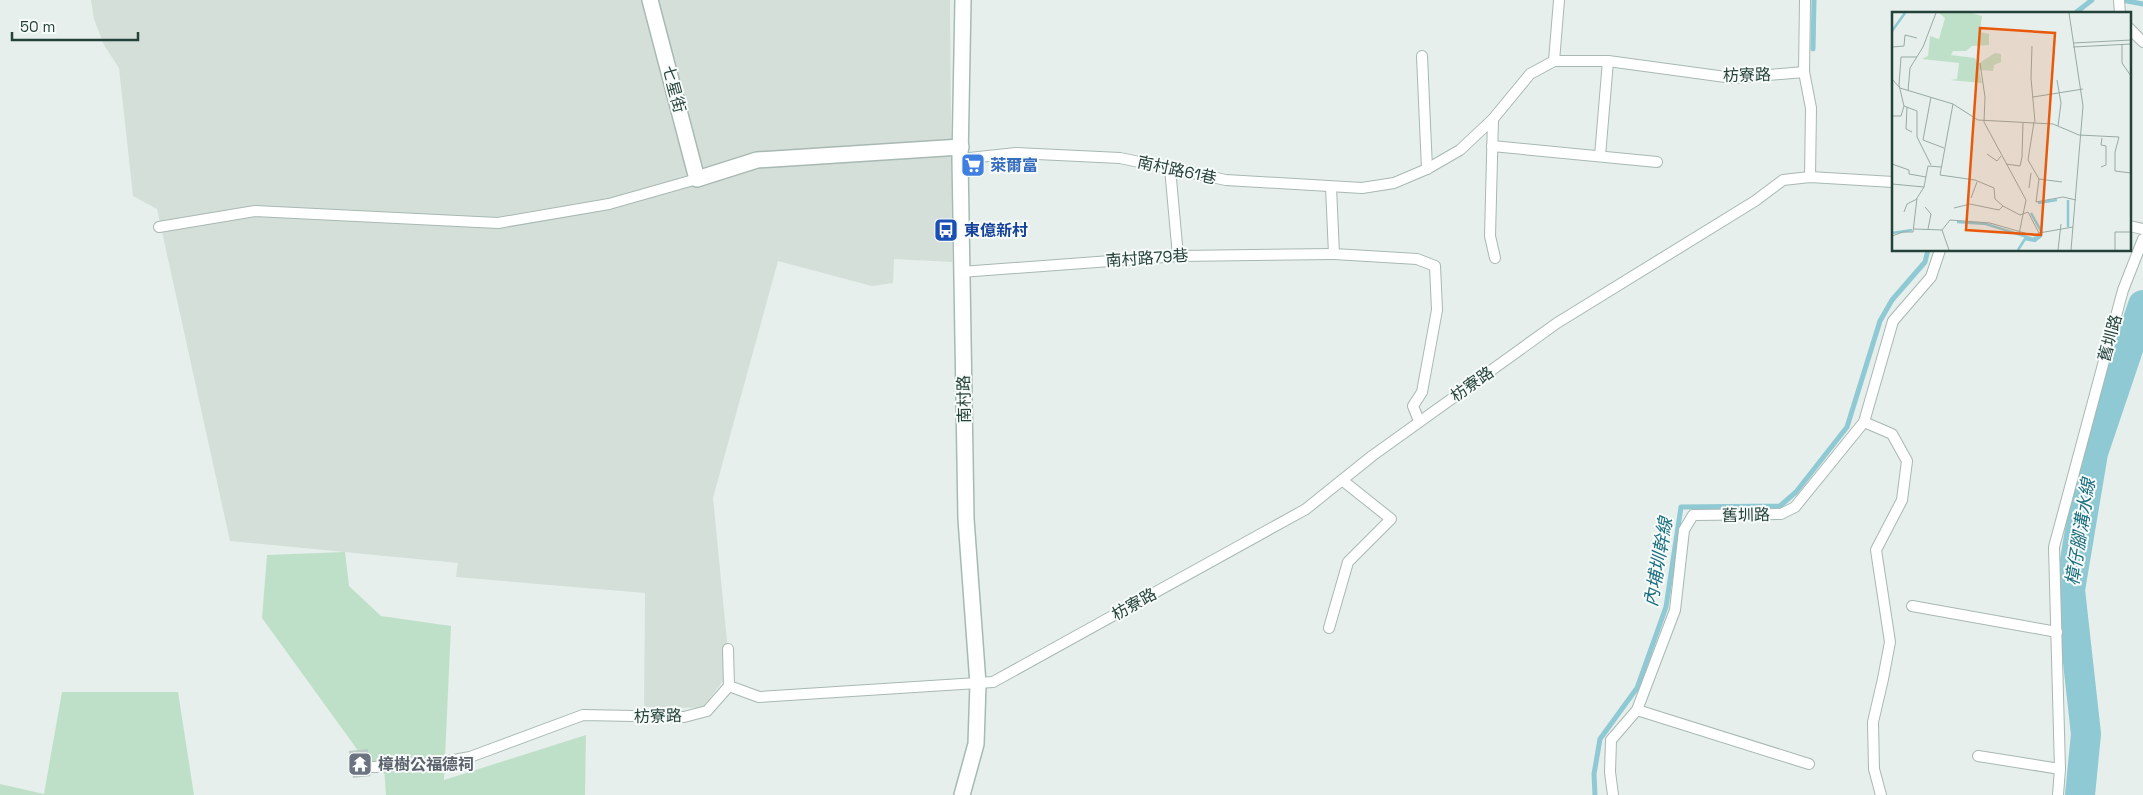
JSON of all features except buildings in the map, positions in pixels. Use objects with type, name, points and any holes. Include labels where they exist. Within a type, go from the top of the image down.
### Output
[{"type":"street","name":"七星街","points":[[650,0],[697,179]]},
{"type":"street","name":"南村路","points":[[962,795],[976,744],[978,684],[966,519],[960,153],[963,0]]},
{"type":"street","points":[[697,179],[757,160],[960,153]]},
{"type":"lane","points":[[1554,61],[1559,0]]},
{"type":"lane","points":[[1805,0],[1804,72],[1811,108],[1810,177],[1892,182]]},
{"type":"lane","points":[[2130,29],[2143,42]]},
{"type":"lane","points":[[1422,56],[1426,169]]},
{"type":"lane","name":"枋寮路","points":[[1394,183],[1426,169],[1460,150],[1493,119],[1530,74],[1554,61],[1608,61],[1733,78],[1804,72]]},
{"type":"lane","points":[[1600,156],[1608,61]]},
{"type":"lane","points":[[1493,119],[1490,236],[1495,258]]},
{"type":"lane","points":[[1492,146],[1657,162]]},
{"type":"lane","name":"南村路61巷","points":[[960,153],[1120,158],[1226,180],[1362,188],[1394,183]]},
{"type":"lane","points":[[1170,168],[1178,256]]},
{"type":"lane","name":"枋寮路","points":[[373,766],[433,764],[470,757],[583,715],[684,717],[707,711],[729,686],[759,697],[993,682],[1306,509],[1420,421],[1557,324],[1755,201],[1783,180],[1810,177]]},
{"type":"lane","points":[[159,227],[255,211],[498,223],[609,204],[697,179]]},
{"type":"lane","points":[[1331,187],[1334,254]]},
{"type":"lane","points":[[2130,226],[2143,229]]},
{"type":"lane","name":"舊圳路","points":[[2058,795],[2060,769],[2054,547],[2123,290],[2143,239]]},
{"type":"lane","name":"舊圳路","points":[[1612,795],[1610,772],[1612,740],[1637,710],[1674,610],[1684,530],[1693,515],[1781,514],[1795,507],[1864,422],[1893,321],[1931,277],[1940,251]]},
{"type":"lane","name":"南村路79巷","points":[[961,272],[1178,256],[1334,254],[1417,259],[1435,266],[1437,310],[1422,392],[1413,406],[1420,421]]},
{"type":"lane","points":[[1864,422],[1892,434],[1906,460],[1902,500],[1876,550],[1890,642],[1873,722],[1874,769],[1881,795]]},
{"type":"lane","points":[[1329,628],[1348,562],[1391,520],[1342,480]]},
{"type":"lane","points":[[1912,606],[2057,632]]},
{"type":"lane","points":[[728,649],[729,686]]},
{"type":"lane","points":[[1637,710],[1809,764]]},
{"type":"lane","points":[[1978,756],[2060,769]]},
{"type":"shaded area","points":[[91,0],[950,0],[952,262],[894,259],[893,283],[872,286],[778,261],[713,498],[730,672],[702,708],[644,707],[645,593],[456,577],[458,563],[230,541],[157,209],[133,196],[119,68],[104,45],[94,19]]},
{"type":"green space","points":[[345,552],[349,586],[381,616],[451,626],[444,780],[586,735],[585,795],[386,795],[384,767],[367,763],[262,618],[267,555]]},
{"type":"green space","points":[[62,692],[178,692],[194,795],[0,795],[0,784],[44,794]]},
{"type":"waterway","points":[[1813,49],[1814,0]]},
{"type":"waterway","name":"內埔圳幹線","points":[[2077,12],[2092,0]]},
{"type":"waterway","name":"內埔圳幹線","points":[[2122,0],[2143,4]]},
{"type":"waterway","name":"內埔圳幹線","points":[[1595,795],[1594,774],[1600,739],[1637,688],[1666,607],[1681,507],[1780,506],[1796,492],[1847,427],[1880,321],[1892,300],[1925,262],[1928,251]]},
{"type":"waterway","name":"樟仔腳溝水線","points":[[2080,795],[2086,734],[2070,590],[2093,453],[2143,305]]},
{"type":"place","name":"萊爾富","points":[[973,165]]},
{"type":"place","name":"東億新村","points":[[946,230]]},
{"type":"place","name":"樟樹公福德祠","points":[[360,764]]}]
